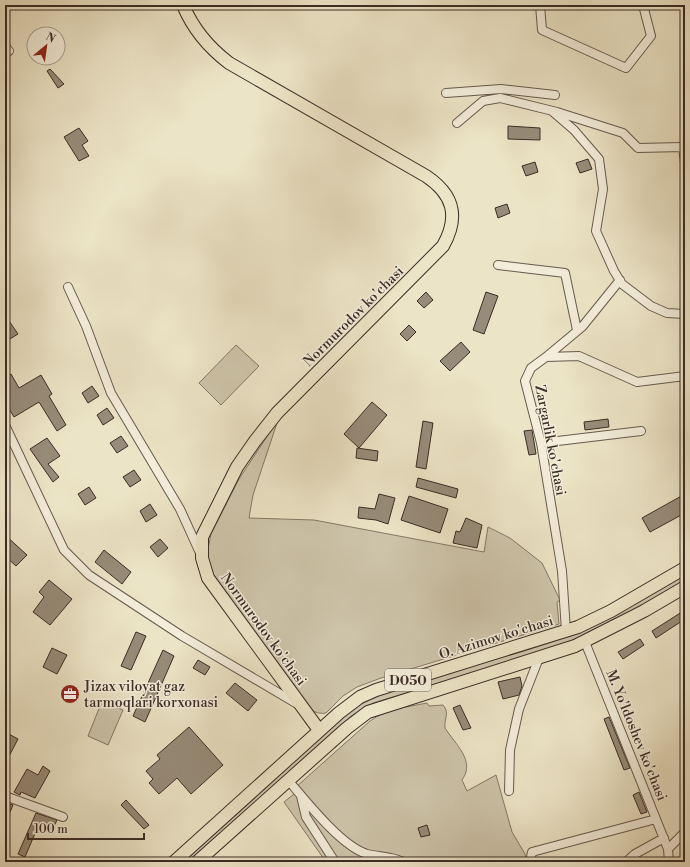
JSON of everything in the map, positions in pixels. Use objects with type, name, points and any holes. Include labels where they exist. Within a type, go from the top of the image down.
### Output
[{"type":"main road","name":"Normurodov ko'chasi","points":[[182,5],[194,28],[224,59],[434,181],[447,195],[452,205],[453,214],[447,238],[437,252],[277,413],[254,441],[237,467],[202,537],[202,558],[208,578],[319,730]]},
{"type":"main road","name":"O. Azimov ko'chasi","points":[[174,862],[349,704],[376,690],[566,631],[611,611],[685,568]]},
{"type":"main road","name":"D050","points":[[197,862],[347,728],[368,712],[585,642],[644,611],[685,587]]},
{"type":"street","points":[[540,5],[542,30],[626,68],[651,36],[643,5]]},
{"type":"street","points":[[446,94],[501,90],[555,95]]},
{"type":"street","points":[[457,123],[483,101],[500,98],[552,111],[623,133],[638,148],[683,147],[685,163]]},
{"type":"street","points":[[552,111],[574,130],[599,159],[603,189],[596,231],[622,284],[651,306],[667,313],[685,314]]},
{"type":"street","points":[[498,265],[565,273],[578,330]]},
{"type":"street","name":"Zargarlik ko'chasi","points":[[566,631],[562,571],[540,444],[525,381],[532,368],[578,330],[620,280]]},
{"type":"street","points":[[68,287],[86,326],[111,393],[180,509],[202,558]]},
{"type":"street","points":[[546,357],[579,356],[637,382],[685,376]]},
{"type":"street","points":[[5,425],[64,550],[89,575],[182,636],[303,708]]},
{"type":"street","points":[[540,444],[641,431]]},
{"type":"street","name":"M. Yo'ldoshev ko'chasi","points":[[585,642],[664,838],[668,849],[668,862]]},
{"type":"street","points":[[509,791],[510,750],[519,709],[539,658]]},
{"type":"street","points":[[288,780],[342,839],[366,853],[396,858],[404,862]]},
{"type":"street","points":[[301,795],[306,816],[335,862]]},
{"type":"street","points":[[5,796],[63,817]]},
{"type":"street","points":[[530,862],[532,852],[656,819]]},
{"type":"street","points":[[668,849],[685,832]]},
{"type":"street","points":[[626,862],[635,854],[664,838]]},
{"type":"shaded area","points":[[236,345],[259,366],[221,405],[199,383]]},
{"type":"shaded area","points":[[278,420],[253,495],[249,518],[314,520],[484,552],[488,527],[510,538],[542,563],[560,600],[557,602],[559,624],[381,678],[357,687],[343,696],[326,713],[315,712],[310,709],[303,701],[295,686],[213,581],[207,554],[211,534],[239,479]]},
{"type":"shaded area","points":[[685,572],[685,580],[597,631],[538,653],[373,703],[351,716],[189,862],[180,862],[347,712],[392,690],[440,674],[556,640],[594,623]]},
{"type":"shaded area","points":[[102,701],[123,710],[108,745],[88,736]]},
{"type":"shaded area","points":[[427,703],[429,706],[443,705],[445,708],[445,728],[458,746],[467,766],[466,773],[462,780],[467,791],[496,775],[512,832],[525,854],[527,862],[326,862],[284,802],[294,794],[296,787],[370,721],[390,711]]},
{"type":"building","points":[[50,69],[64,84],[58,88],[47,71]]},
{"type":"building","points":[[508,126],[540,128],[540,140],[508,139]]},
{"type":"building","points":[[79,128],[88,141],[82,145],[89,156],[79,161],[64,137]]},
{"type":"building","points":[[588,159],[592,169],[580,173],[576,163]]},
{"type":"building","points":[[535,162],[538,172],[526,176],[522,166]]},
{"type":"building","points":[[507,204],[510,213],[498,218],[495,208]]},
{"type":"building","points":[[426,292],[433,300],[424,308],[417,301]]},
{"type":"building","points":[[486,292],[498,296],[484,334],[473,330]]},
{"type":"building","points":[[5,315],[18,334],[5,342]]},
{"type":"building","points":[[409,325],[416,332],[407,341],[400,334]]},
{"type":"building","points":[[461,342],[470,352],[450,371],[440,361]]},
{"type":"building","points":[[11,374],[19,388],[41,375],[52,394],[49,396],[66,425],[57,431],[39,402],[14,417],[5,402],[5,398],[9,395],[5,389],[5,378]]},
{"type":"building","points":[[92,386],[99,396],[88,403],[82,393]]},
{"type":"building","points":[[372,402],[387,415],[359,448],[344,434]]},
{"type":"building","points":[[107,408],[114,418],[103,425],[97,415]]},
{"type":"building","points":[[608,419],[609,427],[585,430],[584,422]]},
{"type":"building","points":[[423,421],[433,423],[426,469],[416,467]]},
{"type":"building","points":[[532,430],[536,454],[529,455],[524,431]]},
{"type":"building","points":[[121,436],[128,446],[117,453],[110,443]]},
{"type":"building","points":[[47,438],[60,456],[48,464],[59,477],[53,482],[30,449]]},
{"type":"building","points":[[357,448],[378,451],[377,461],[356,458]]},
{"type":"building","points":[[134,470],[141,480],[130,487],[123,477]]},
{"type":"building","points":[[418,478],[458,489],[456,498],[416,487]]},
{"type":"building","points":[[89,487],[96,498],[85,505],[78,494]]},
{"type":"building","points":[[379,494],[395,498],[388,524],[376,520],[358,518],[359,507],[375,509]]},
{"type":"building","points":[[685,494],[685,513],[650,532],[642,518]]},
{"type":"building","points":[[409,496],[448,509],[440,533],[401,520]]},
{"type":"building","points":[[150,504],[157,515],[146,522],[140,511]]},
{"type":"building","points":[[466,518],[482,525],[477,548],[453,543],[456,531],[460,532]]},
{"type":"building","points":[[5,535],[27,555],[16,566],[5,556]]},
{"type":"building","points":[[160,539],[168,548],[158,557],[150,547]]},
{"type":"building","points":[[104,550],[131,572],[122,584],[95,562]]},
{"type":"building","points":[[49,580],[72,599],[50,625],[33,612],[44,597],[39,592]]},
{"type":"building","points":[[685,610],[685,619],[656,638],[652,631]]},
{"type":"building","points":[[136,632],[146,636],[131,670],[121,666]]},
{"type":"building","points":[[640,639],[644,645],[623,659],[618,652]]},
{"type":"building","points":[[52,648],[67,655],[57,674],[43,667]]},
{"type":"building","points":[[163,650],[174,656],[145,722],[133,716]]},
{"type":"building","points":[[198,660],[210,667],[205,675],[193,668]]},
{"type":"building","points":[[520,677],[522,686],[519,695],[503,699],[498,682]]},
{"type":"building","points":[[235,683],[257,700],[248,711],[226,693]]},
{"type":"building","points":[[460,705],[471,728],[463,730],[453,708]]},
{"type":"building","points":[[609,717],[630,768],[624,770],[604,719]]},
{"type":"building","points":[[189,727],[223,765],[191,794],[177,778],[159,794],[149,783],[153,779],[146,771],[160,759],[157,755]]},
{"type":"building","points":[[5,732],[18,739],[5,764]]},
{"type":"building","points":[[43,766],[50,771],[35,798],[21,792],[20,795],[14,792],[27,769],[38,775]]},
{"type":"building","points":[[639,792],[647,812],[641,814],[633,795]]},
{"type":"building","points":[[126,800],[149,825],[144,829],[121,805]]},
{"type":"building","points":[[5,802],[13,805],[5,824]]},
{"type":"building","points":[[36,813],[57,820],[52,830],[39,824],[25,857],[18,854]]},
{"type":"building","points":[[427,825],[430,835],[421,837],[418,828]]},
{"type":"place","name":"Jizax viloyat gaz tarmoqlari korxonasi","points":[[70,694]]}]
